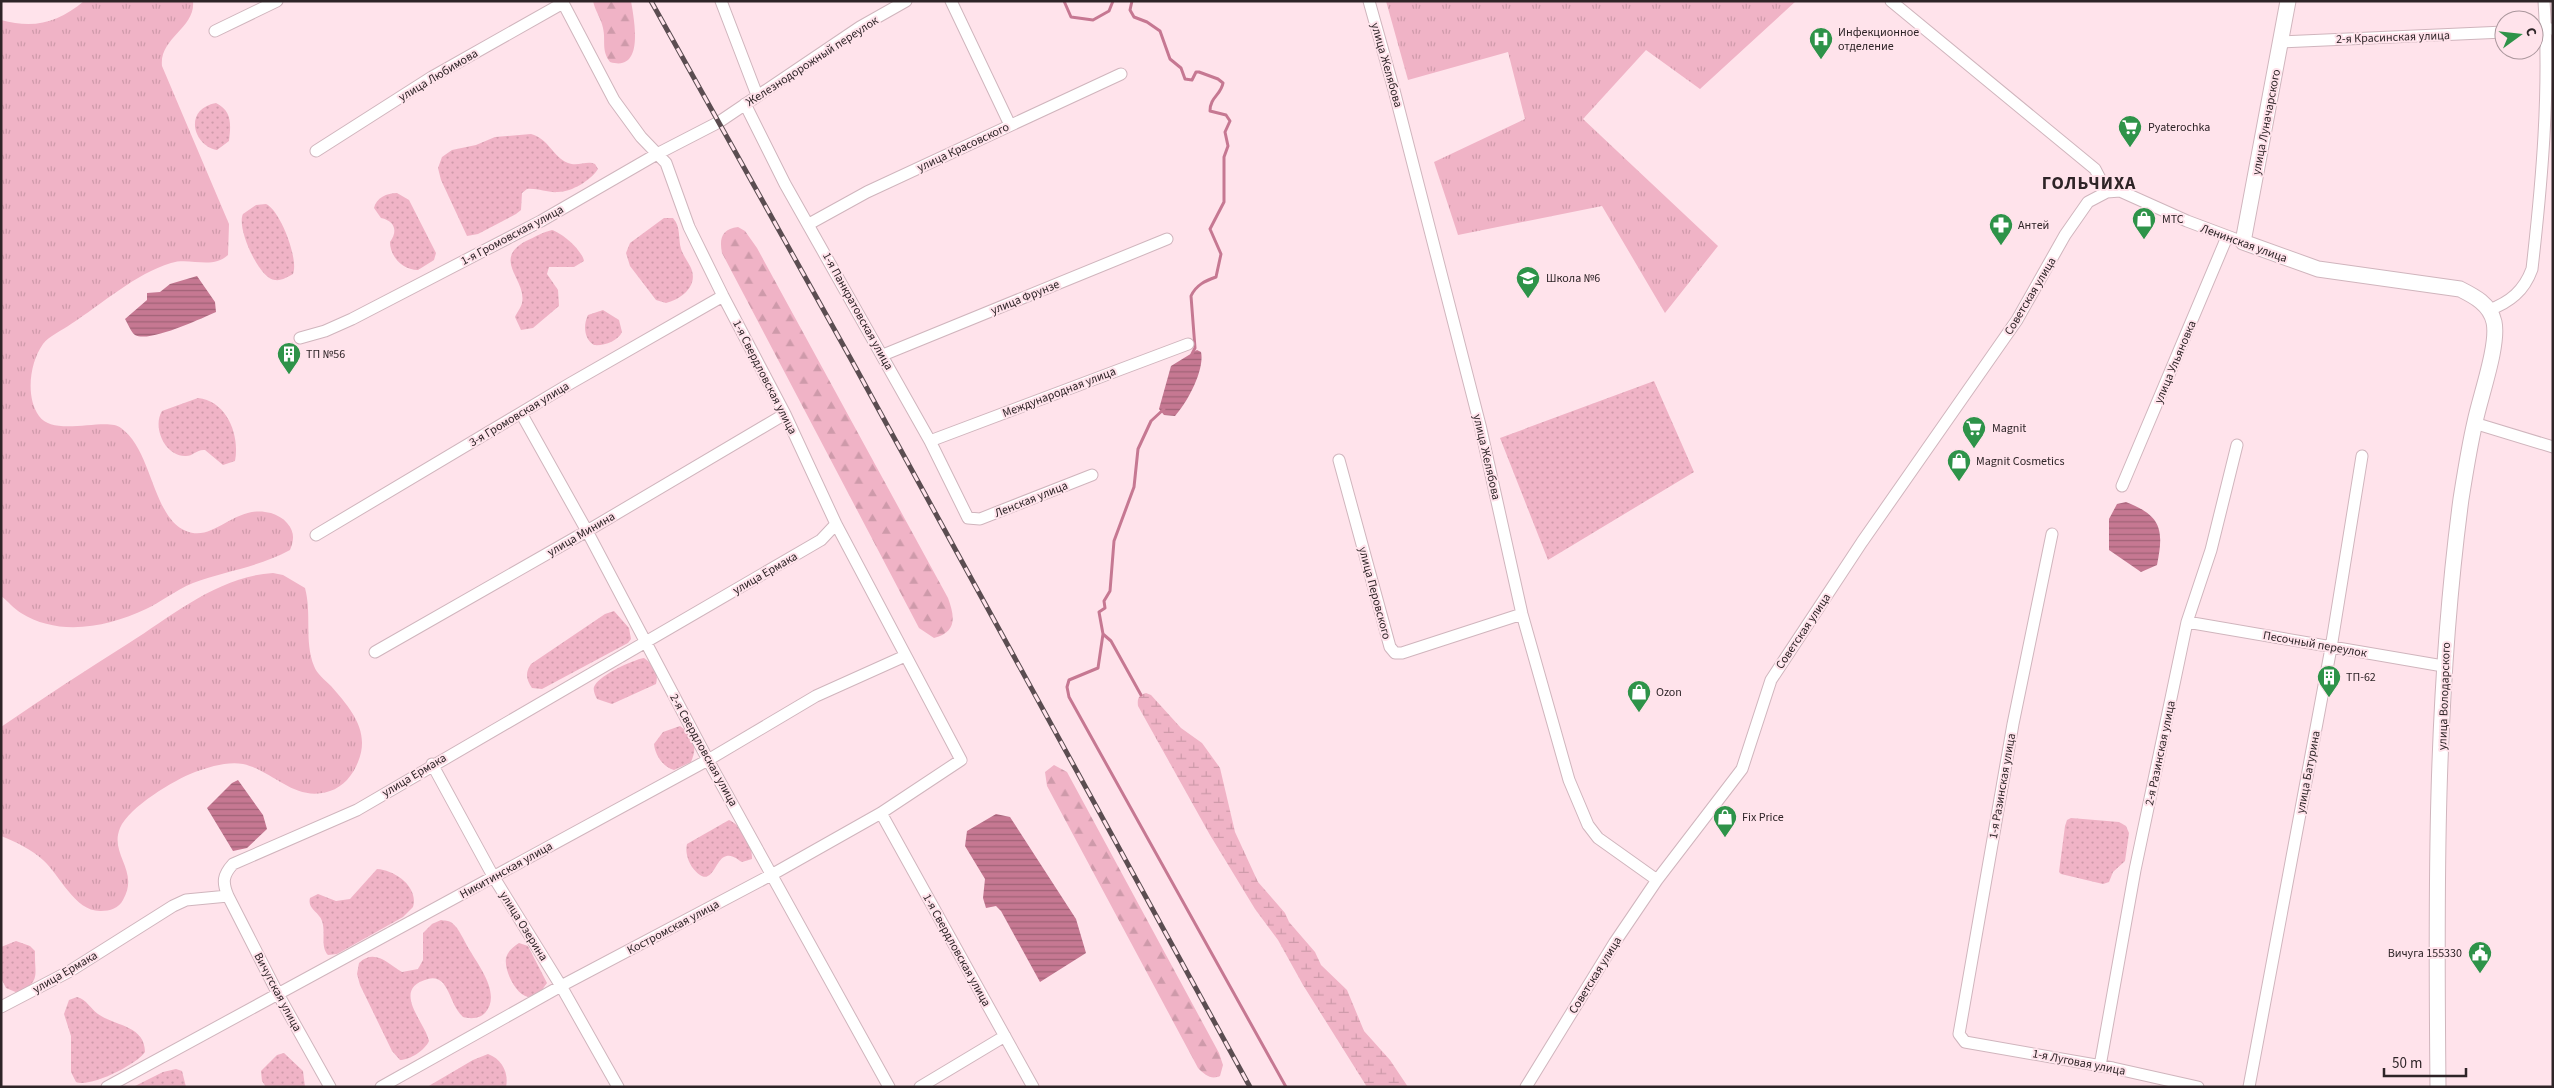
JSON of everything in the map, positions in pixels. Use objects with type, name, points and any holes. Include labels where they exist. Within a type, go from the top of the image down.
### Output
[{"type":"main road","name":"улица Луначарского","points":[[2243,242],[2288,1]]},
{"type":"main road","name":"Ленинская улица","points":[[2243,242],[2318,270],[2460,289],[2477,297],[2489,310]]},
{"type":"main road","name":"улица Володарского","points":[[2438,1087],[2437,951],[2443,666],[2461,499],[2474,423],[2494,332],[2494,321],[2489,310]]},
{"type":"street","points":[[215,31],[277,1]]},
{"type":"street","points":[[721,1],[757,95]]},
{"type":"street","name":"Железнодорожный переулок","points":[[719,122],[860,28],[906,1]]},
{"type":"street","points":[[951,1],[1010,125]]},
{"type":"street","name":"улица Желябова","points":[[1369,1],[1396,98],[1480,425],[1522,614],[1569,780],[1588,825],[1598,838],[1657,880]]},
{"type":"street","points":[[1891,1],[2095,169],[2107,192]]},
{"type":"street","name":"улица Любимова","points":[[316,151],[432,77],[563,2]]},
{"type":"street","name":"1-я Свердловская улица","points":[[563,2],[614,100],[641,137],[666,162],[689,227],[723,296],[785,414],[836,524],[961,760]]},
{"type":"street","points":[[2489,310],[2509,301],[2527,283],[2532,269],[2547,172],[2544,30]]},
{"type":"street","name":"2-я Красинская улица","points":[[2281,42],[2494,32]]},
{"type":"street","name":"улица Красовского","points":[[809,224],[867,192],[1120,74]]},
{"type":"street","name":"1-я Панкратовская улица","points":[[745,104],[809,224],[930,441],[968,518]]},
{"type":"street","name":"1-я Громовская улица","points":[[300,338],[325,331],[352,320],[541,221],[657,154],[719,122]]},
{"type":"street","name":"Ленинская улица","points":[[2107,192],[2120,190],[2227,237],[2243,242]]},
{"type":"street","name":"Советская улица","points":[[1526,1087],[1608,951],[1657,880],[1742,769],[1771,680],[1776,672],[1862,542],[2017,320],[2070,229],[2088,202],[2107,192]]},
{"type":"street","name":"улица Ульяновка","points":[[2122,486],[2227,237]]},
{"type":"street","name":"улица Фрунзе","points":[[883,355],[1167,239]]},
{"type":"street","name":"3-я Громовская улица","points":[[316,535],[723,296]]},
{"type":"street","name":"Международная улица","points":[[930,441],[1188,344]]},
{"type":"street","name":"2-я Свердловская улица","points":[[521,413],[587,531],[708,760],[773,874],[889,1087]]},
{"type":"street","name":"улица Минина","points":[[375,652],[587,531],[785,414]]},
{"type":"street","points":[[2474,423],[2553,447]]},
{"type":"street","name":"2-я Разинская улица","points":[[2100,1066],[2135,870],[2187,622],[2211,550],[2237,446]]},
{"type":"street","name":"улица Батурина","points":[[2249,1087],[2332,648],[2362,456]]},
{"type":"street","name":"улица Перовского","points":[[1339,460],[1390,647],[1395,653],[1402,653],[1522,614]]},
{"type":"street","name":"Ленская улица","points":[[968,518],[980,519],[1092,475]]},
{"type":"street","name":"улица Ермака","points":[[1,1007],[70,971],[186,900],[228,896],[223,885],[224,876],[233,864],[357,810],[432,764],[646,643],[821,540],[836,524]]},
{"type":"street","name":"1-я Разинская улица","points":[[1961,1038],[1960,1023],[2013,724],[2052,534]]},
{"type":"street","name":"Песочный переулок","points":[[2187,622],[2443,666]]},
{"type":"street","name":"Никитинская улица","points":[[107,1087],[708,760],[816,696],[905,656]]},
{"type":"street","name":"Костромская улица","points":[[381,1087],[561,986],[773,874],[881,813],[961,760]]},
{"type":"street","name":"улица Озерина","points":[[432,764],[493,876],[561,986],[618,1087]]},
{"type":"street","name":"1-я Свердловская улица","points":[[881,813],[1033,1087]]},
{"type":"street","name":"Вичугская улица","points":[[228,896],[278,994],[330,1087]]},
{"type":"street","points":[[920,1087],[1005,1036]]},
{"type":"street","name":"1-я Луговая улица","points":[[1961,1038],[1965,1042],[2100,1066],[2198,1087]]},
{"type":"green space","points":[[84,1],[193,1],[189,19],[166,48],[162,66],[229,224],[228,255],[215,262],[208,263],[186,261],[171,263],[145,274],[49,338],[39,351],[32,369],[31,389],[35,408],[39,416],[46,422],[56,425],[104,424],[121,428],[132,438],[140,452],[166,512],[175,523],[186,531],[206,532],[236,517],[258,511],[271,513],[284,520],[290,526],[293,539],[290,550],[278,556],[193,583],[152,606],[116,621],[84,627],[67,627],[51,625],[36,620],[18,611],[1,596],[1,20],[24,24],[45,22],[65,15]]},
{"type":"green space","points":[[593,1],[631,1],[635,42],[633,52],[628,60],[621,63],[610,62],[607,58],[603,28]]},
{"type":"green space","points":[[1386,1],[1796,1],[1700,89],[1646,50],[1583,119],[1718,246],[1665,313],[1602,206],[1458,235],[1434,162],[1525,119],[1508,52],[1408,80]]},
{"type":"green space","points":[[216,103],[228,114],[230,124],[229,141],[217,150],[202,142],[197,135],[195,127],[195,119],[199,112]]},
{"type":"green space","points":[[531,134],[542,139],[558,156],[568,163],[592,163],[598,169],[586,181],[569,190],[554,192],[527,189],[522,193],[521,210],[516,214],[478,234],[467,236],[441,180],[438,168],[442,157],[452,150],[476,145],[495,137]]},
{"type":"green space","points":[[397,193],[409,200],[436,253],[434,260],[418,270],[407,268],[398,262],[392,253],[390,242],[394,234],[394,227],[389,221],[381,218],[374,208],[377,201],[382,197]]},
{"type":"green space","points":[[266,204],[277,215],[291,247],[294,267],[293,274],[280,280],[269,277],[262,271],[250,252],[243,230],[243,214],[256,205]]},
{"type":"green space","points":[[664,218],[673,218],[676,221],[681,249],[690,266],[693,279],[688,290],[683,295],[666,303],[656,300],[630,266],[626,253],[630,243]]},
{"type":"green space","points":[[738,227],[745,231],[757,248],[948,598],[953,617],[947,632],[934,638],[919,628],[722,253],[721,243],[723,235],[728,230]]},
{"type":"green space","points":[[552,230],[571,242],[580,252],[584,261],[574,267],[549,267],[547,274],[558,290],[559,306],[533,328],[521,330],[515,317],[522,303],[522,294],[511,263],[511,255],[516,248],[526,241]]},
{"type":"green space","points":[[603,310],[619,320],[622,332],[610,342],[594,345],[586,336],[586,319],[588,315]]},
{"type":"green space","points":[[1654,381],[1694,472],[1548,560],[1500,438]]},
{"type":"green space","points":[[198,398],[217,405],[224,412],[233,430],[236,451],[235,461],[223,465],[205,450],[188,456],[179,455],[172,452],[162,440],[159,418],[162,411]]},
{"type":"green space","points":[[273,573],[283,575],[305,588],[308,607],[309,646],[315,669],[345,703],[360,730],[362,740],[361,751],[353,771],[339,787],[317,794],[295,790],[265,773],[243,764],[219,765],[186,776],[142,803],[125,820],[120,828],[118,846],[127,871],[128,880],[127,889],[121,903],[114,908],[104,911],[92,910],[83,906],[38,856],[23,846],[1,836],[1,727],[197,599],[234,581]]},
{"type":"green space","points":[[614,611],[629,628],[631,639],[628,643],[542,689],[532,688],[527,676],[531,664],[605,614]]},
{"type":"green space","points":[[644,658],[654,669],[657,676],[656,684],[612,704],[597,699],[594,688],[598,681],[617,668]]},
{"type":"green space","points":[[1146,693],[1151,695],[1181,728],[1202,743],[1220,768],[1235,832],[1258,882],[1315,952],[1321,965],[1347,990],[1364,1031],[1390,1060],[1408,1087],[1367,1087],[1303,985],[1278,940],[1255,909],[1210,835],[1138,706],[1139,697]]},
{"type":"green space","points":[[680,726],[689,734],[693,742],[694,751],[691,762],[674,770],[660,760],[654,744],[663,732]]},
{"type":"green space","points":[[1054,765],[1067,772],[1219,1053],[1223,1065],[1220,1076],[1208,1076],[1198,1068],[1047,786],[1045,772]]},
{"type":"green space","points":[[2071,818],[2119,822],[2126,826],[2129,833],[2125,861],[2113,872],[2109,882],[2103,884],[2059,872],[2065,826],[2067,820]]},
{"type":"green space","points":[[729,820],[738,826],[745,836],[751,848],[752,859],[742,862],[734,857],[727,856],[721,860],[708,876],[704,877],[698,874],[688,859],[687,844]]},
{"type":"green space","points":[[377,869],[398,876],[409,886],[414,900],[413,907],[403,917],[337,954],[328,955],[324,948],[322,921],[310,905],[310,898],[318,894],[336,901],[350,899]]},
{"type":"green space","points":[[441,920],[451,922],[457,928],[482,971],[490,989],[490,1005],[485,1013],[480,1016],[463,1017],[440,980],[430,978],[417,984],[412,990],[411,998],[413,1007],[429,1041],[417,1054],[400,1060],[392,1051],[360,985],[357,974],[359,963],[370,957],[376,957],[402,972],[418,969],[423,960],[423,933],[432,924]]},
{"type":"green space","points":[[16,941],[30,946],[35,951],[36,971],[31,985],[18,993],[6,988],[1,978],[1,947]]},
{"type":"green space","points":[[519,943],[528,946],[547,983],[539,994],[528,997],[523,995],[511,981],[506,958],[511,949]]},
{"type":"green space","points":[[77,997],[98,1014],[134,1031],[144,1043],[145,1052],[123,1069],[102,1079],[83,1083],[76,1082],[71,1072],[71,1036],[64,1014],[69,1000]]},
{"type":"green space","points":[[284,1053],[303,1071],[305,1087],[266,1087],[262,1081],[261,1071],[277,1055]]},
{"type":"green space","points":[[488,1054],[501,1063],[505,1072],[506,1087],[427,1087],[473,1060]]},
{"type":"green space","points":[[176,1069],[182,1071],[186,1087],[133,1087],[163,1072]]},
{"type":"shaded area","points":[[197,276],[215,302],[216,312],[163,333],[142,337],[134,334],[125,319],[147,300],[147,293],[160,292],[170,284]]},
{"type":"shaded area","points":[[1197,350],[1201,352],[1202,359],[1198,377],[1190,395],[1175,416],[1164,415],[1159,409],[1171,366]]},
{"type":"shaded area","points":[[2126,502],[2147,513],[2158,526],[2160,533],[2157,565],[2141,572],[2109,550],[2109,519],[2117,504]]},
{"type":"shaded area","points":[[238,780],[263,815],[267,829],[247,848],[233,851],[207,808],[232,783]]},
{"type":"shaded area","points":[[996,814],[1010,817],[1076,919],[1086,953],[1040,982],[1001,911],[996,906],[986,908],[983,898],[985,879],[965,846],[967,831]]},
{"type":"waterway","points":[[1064,1],[1071,17],[1093,20],[1109,11],[1113,1]]},
{"type":"waterway","points":[[1132,1],[1130,10],[1134,17],[1147,22],[1160,31],[1170,59],[1181,68],[1185,79],[1192,80],[1196,72],[1199,72],[1218,79],[1223,83],[1210,106],[1210,111],[1226,115],[1230,121],[1225,132],[1228,146],[1224,157],[1224,202],[1210,229],[1221,254],[1216,277],[1201,284],[1191,296],[1195,348],[1192,354]]},
{"type":"waterway","points":[[1164,409],[1151,421],[1138,449],[1134,487],[1114,541],[1110,591],[1104,601],[1105,608],[1099,612],[1103,634],[1098,668],[1069,680],[1067,687],[1069,697],[1286,1087]]},
{"type":"waterway","points":[[1103,634],[1111,641],[1141,695]]},
{"type":"railway","points":[[651,1],[852,361],[1250,1087]]},
{"type":"place","name":"Инфекционное отделение","points":[[1821,60]]},
{"type":"place","name":"Pyaterochka","points":[[2130,148]]},
{"type":"place","name":"МТС","points":[[2144,240]]},
{"type":"place","name":"Антей","points":[[2001,246]]},
{"type":"place","name":"Школа №6","points":[[1528,299]]},
{"type":"place","name":"ТП №56","points":[[289,375]]},
{"type":"place","name":"Magnit","points":[[1974,449]]},
{"type":"place","name":"Magnit Cosmetics","points":[[1959,482]]},
{"type":"place","name":"ТП-62","points":[[2329,698]]},
{"type":"place","name":"Ozon","points":[[1639,713]]},
{"type":"place","name":"Fix Price","points":[[1725,838]]},
{"type":"place","name":"Вичуга 155330","points":[[2480,974]]},
{"type":"district","name":"ГОЛЬЧИХА","points":[[2089,183]]}]
